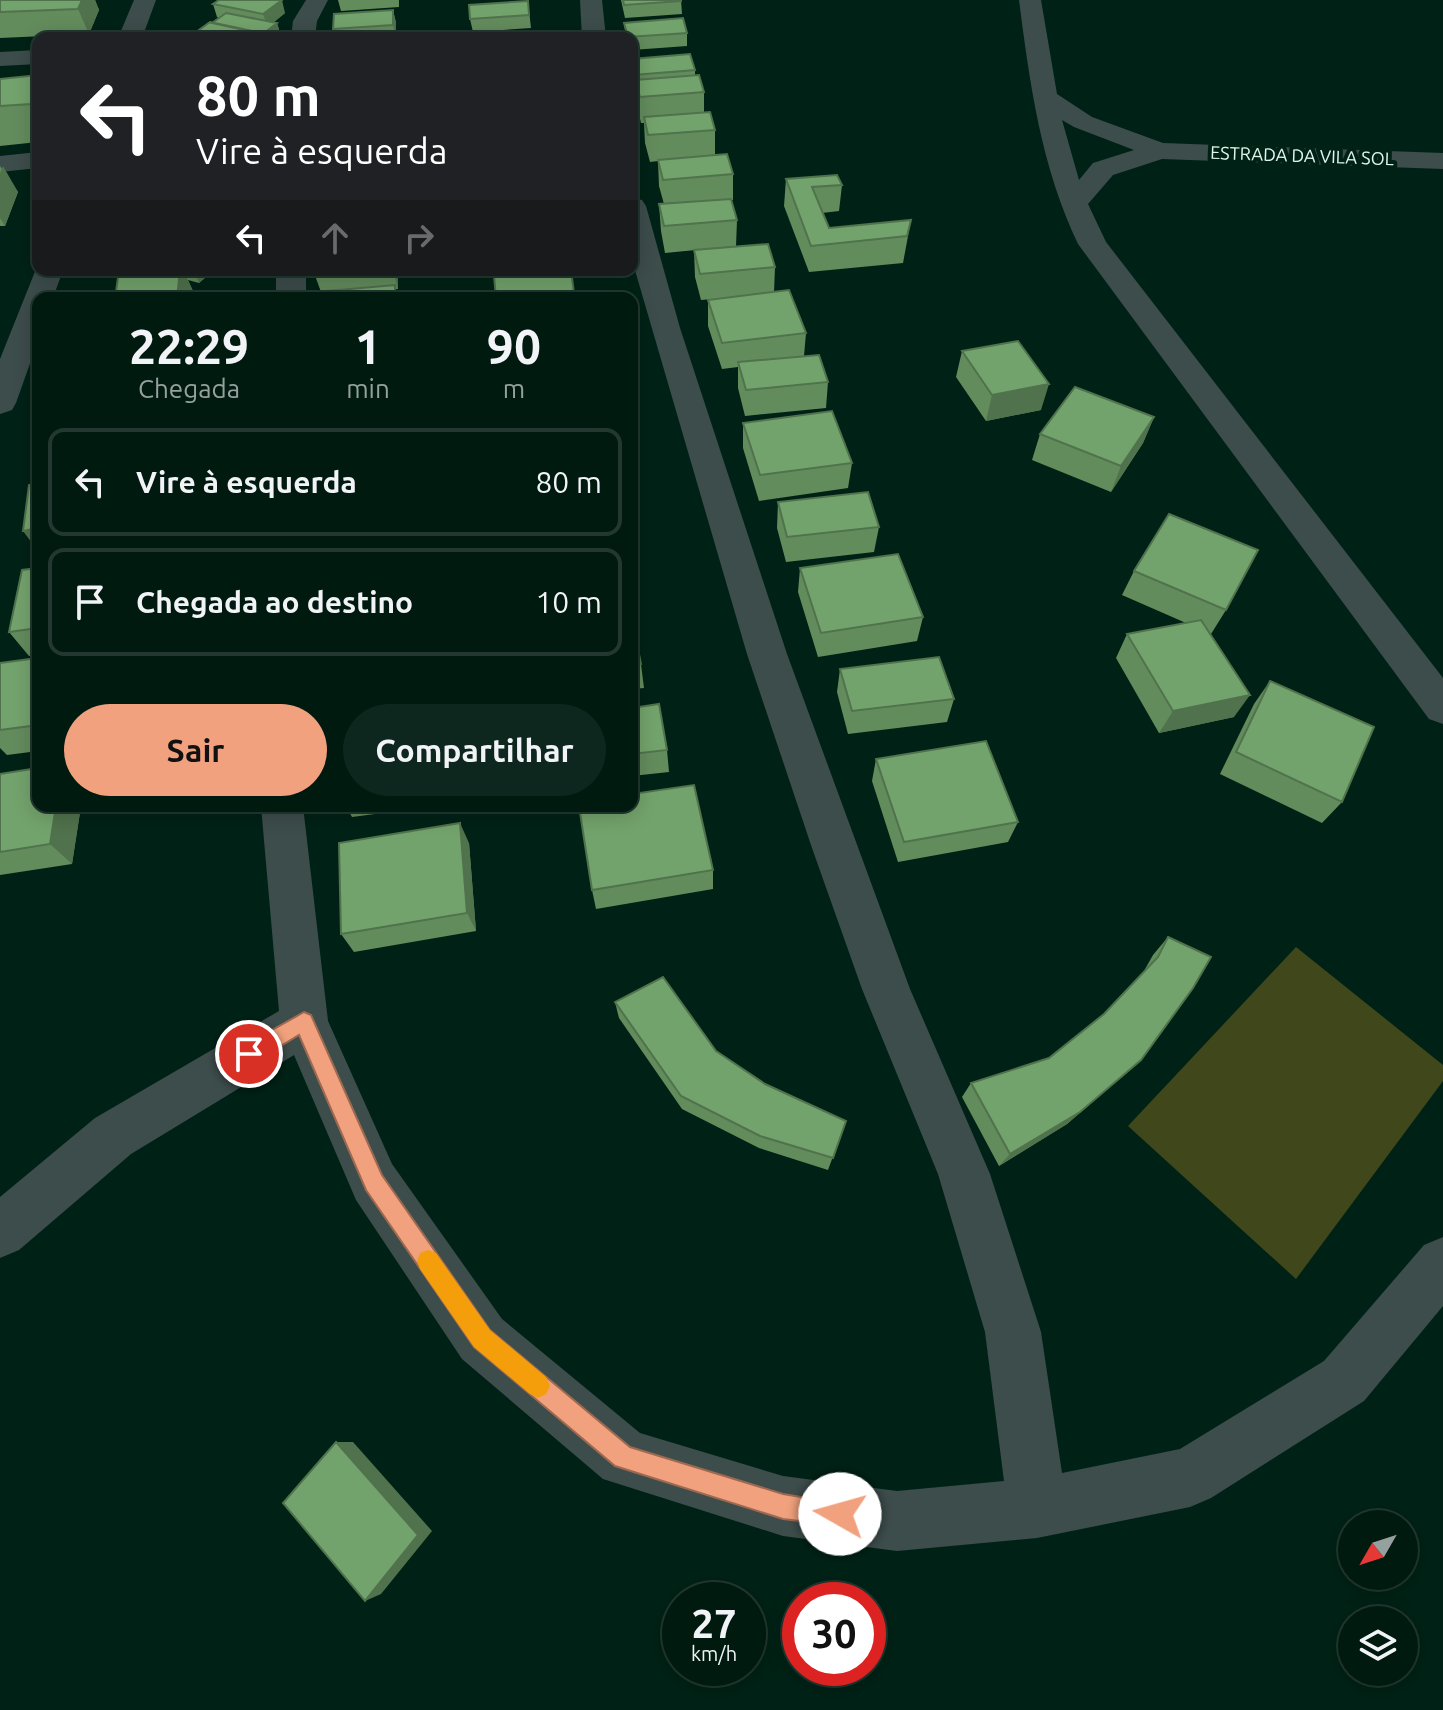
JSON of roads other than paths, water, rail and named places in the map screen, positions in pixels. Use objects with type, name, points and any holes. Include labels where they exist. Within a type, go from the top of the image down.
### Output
[{"type":"street","points":[[132,32],[145,0]]},
{"type":"street","points":[[304,32],[305,21],[317,0]]},
{"type":"street","points":[[591,0],[594,32]]},
{"type":"street","points":[[1030,0],[1049,132],[1073,204],[1092,244],[1443,708]]},
{"type":"street","points":[[0,59],[32,57]]},
{"type":"street","name":"ESTRADA DA VILA SOL","points":[[1043,96],[1083,122],[1160,151],[1443,161]]},
{"type":"street","name":"ESTRADA DA VILA SOL","points":[[1073,204],[1103,169],[1160,151]]},
{"type":"street","points":[[0,164],[32,161]]},
{"type":"street","points":[[638,228],[665,328],[767,654],[886,989],[964,1174],[1009,1317],[1037,1508]]},
{"type":"street","points":[[0,403],[32,314]]},
{"type":"street","points":[[283,812],[304,1022],[374,1182],[482,1339],[624,1458],[783,1506],[897,1521],[1037,1508],[1190,1477],[1344,1381],[1443,1264]]},
{"type":"street","points":[[0,1231],[113,1136],[304,1022]]}]
